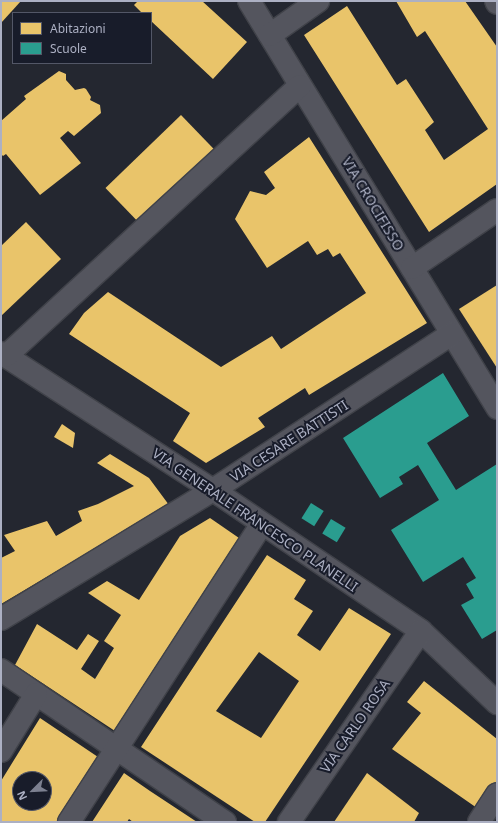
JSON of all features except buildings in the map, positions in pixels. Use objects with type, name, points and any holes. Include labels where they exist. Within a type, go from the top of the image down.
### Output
[{"type":"street","name":"VIA CROCIFISSO","points":[[248,1],[497,408]]},
{"type":"street","points":[[270,35],[318,1]]},
{"type":"street","points":[[3,354],[300,86]]},
{"type":"street","points":[[412,268],[497,210]]},
{"type":"street","name":"VIA CESARE BATTISTI","points":[[1,619],[213,490],[451,334]]},
{"type":"street","name":"VIA GENERALE FRANCESCO PLANELLI","points":[[3,354],[213,490],[421,631],[497,703]]},
{"type":"street","points":[[69,822],[262,524]]},
{"type":"street","name":"VIA CARLO ROSA","points":[[289,822],[421,631]]},
{"type":"street","points":[[1,670],[225,822]]},
{"type":"street","points":[[1,751],[36,694]]},
{"type":"street","points":[[479,822],[497,794]]}]
